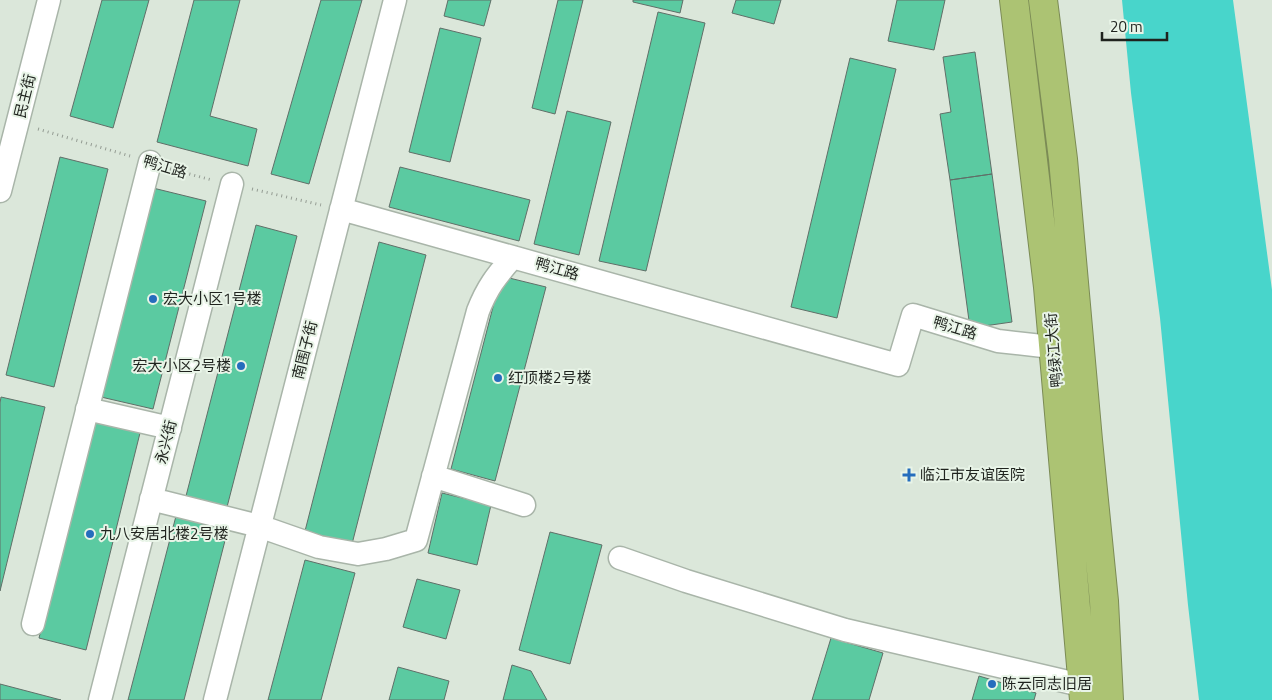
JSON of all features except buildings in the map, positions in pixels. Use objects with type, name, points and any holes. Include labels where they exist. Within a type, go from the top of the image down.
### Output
[{"type":"highway","name":"鸭绿江大街","points":[[1014,0],[1048,287],[1067,349]]},
{"type":"highway","name":"鸭绿江大街","points":[[1043,0],[1062,159],[1067,349],[1096,694]]},
{"type":"street","name":"民主街","points":[[0,191],[9,120],[49,0]]},
{"type":"street","name":"南围子街","points":[[215,700],[395,0]]},
{"type":"street","points":[[33,624],[150,162]]},
{"type":"street","name":"永兴街","points":[[100,700],[232,184]]},
{"type":"street","name":"鸭江路","points":[[341,209],[898,365],[913,315],[998,341],[1067,349]]},
{"type":"street","points":[[152,499],[259,526],[319,547],[358,554],[386,549],[416,540],[478,311],[485,293],[499,272],[513,257]]},
{"type":"street","points":[[87,409],[170,428]]},
{"type":"street","points":[[433,476],[524,505]]},
{"type":"street","points":[[620,558],[686,582],[845,630],[1096,694]]},
{"type":"path","name":"鸭江路","points":[[9,120],[191,175],[341,209]]},
{"type":"water","points":[[1122,0],[1233,0],[1272,290],[1272,700],[1199,700],[1160,318],[1131,93]]},
{"type":"place","name":"宏大小区1号楼","points":[[153,299]]},
{"type":"place","name":"宏大小区2号楼","points":[[241,366]]},
{"type":"place","name":"红顶楼2号楼","points":[[498,378]]},
{"type":"place","name":"临江市友谊医院","points":[[909,475]]},
{"type":"place","name":"九八安居北楼2号楼","points":[[90,534]]},
{"type":"place","name":"陈云同志旧居","points":[[992,684]]}]
